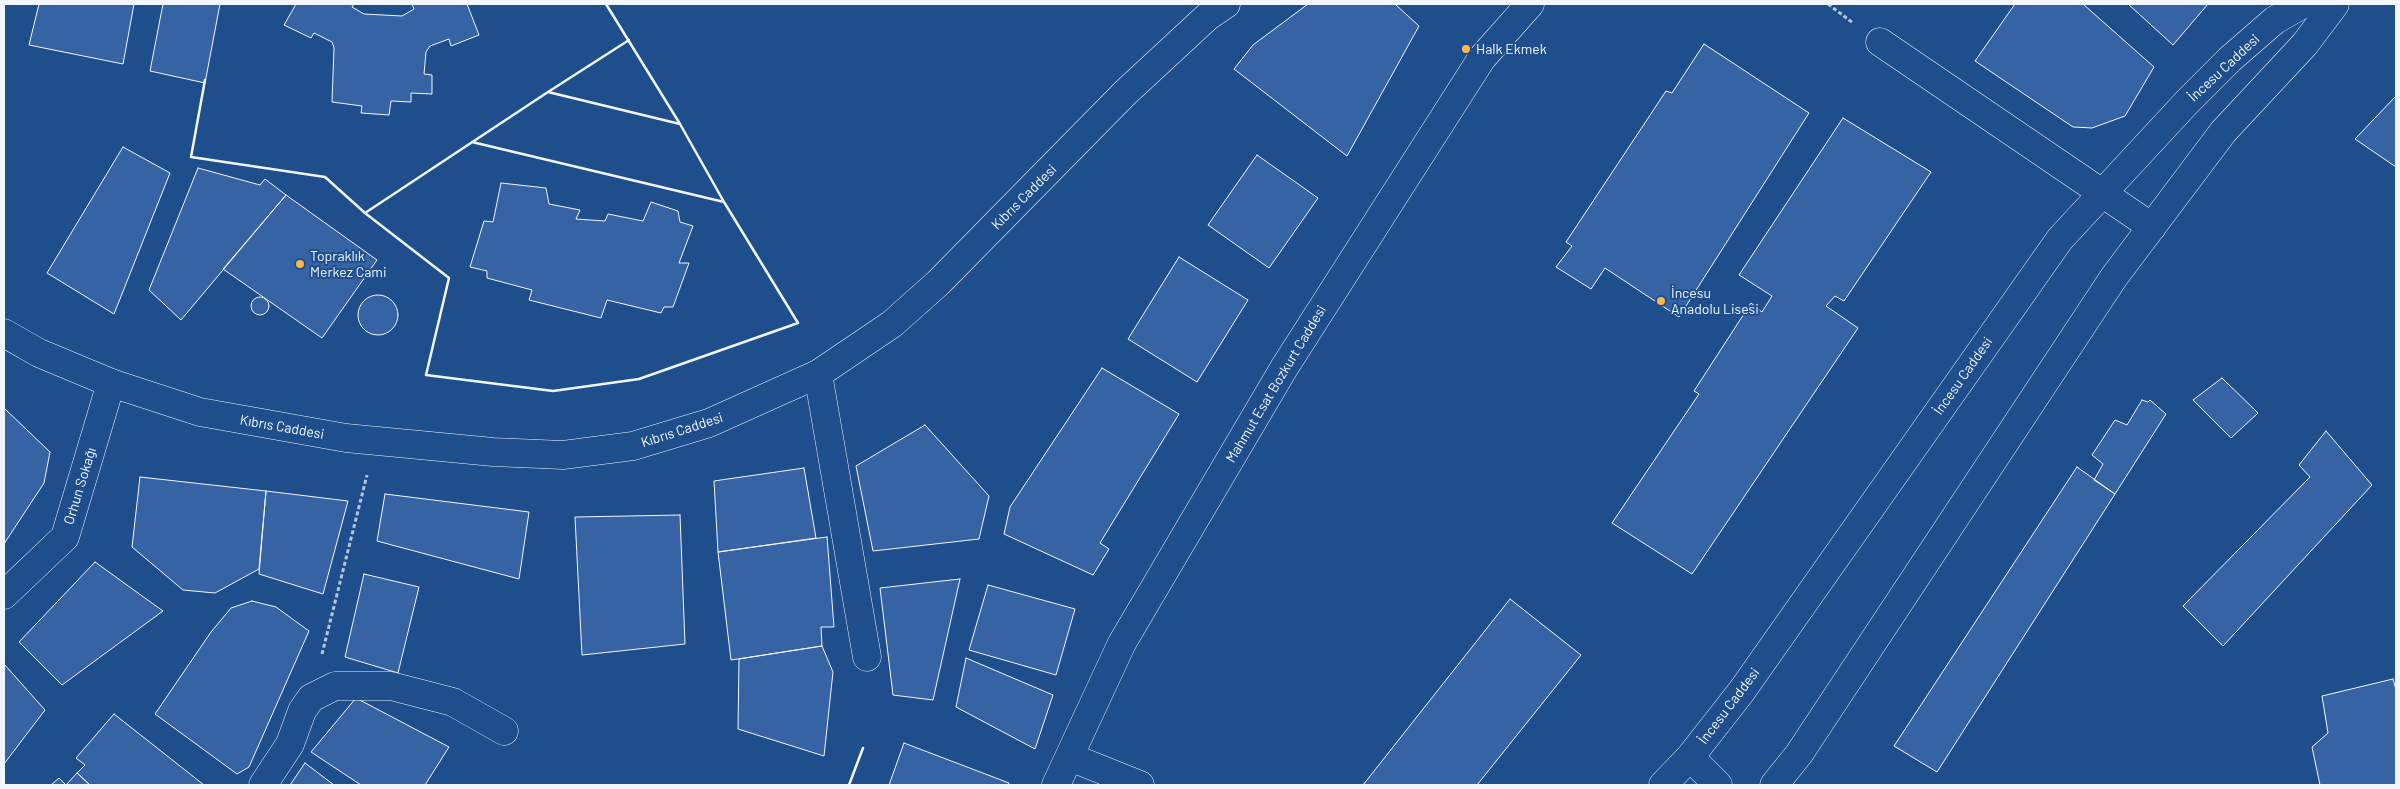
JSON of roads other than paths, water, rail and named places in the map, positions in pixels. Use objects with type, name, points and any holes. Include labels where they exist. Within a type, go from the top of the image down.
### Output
[{"type":"main road","name":"Kıbrıs Caddesi","points":[[4,333],[38,352],[111,383],[200,412],[346,438],[493,452],[563,455],[633,446],[709,423],[818,374],[892,324],[938,283],[1125,93],[1207,17],[1226,4]]},
{"type":"main road","name":"Mahmut Esat Bozkurt Caddesi","points":[[1056,785],[1122,643],[1284,368],[1482,58],[1530,4]]},
{"type":"main road","name":"İncesu Caddesi","points":[[1663,785],[1690,757],[1741,692],[2060,239],[2188,101],[2230,59],[2275,20],[2303,4]]},
{"type":"main road","points":[[1774,785],[1799,754],[2114,277],[2223,132],[2264,85],[2305,44],[2335,4]]},
{"type":"main road","points":[[1880,42],[2102,194],[2152,226]]},
{"type":"main road","points":[[818,374],[867,657]]},
{"type":"main road","name":"Orhun Sokağı","points":[[4,595],[65,537],[111,383]]},
{"type":"main road","points":[[263,785],[290,744],[302,711],[312,698],[335,686],[391,686],[453,702],[504,731]]},
{"type":"main road","points":[[1070,757],[1140,785]]},
{"type":"main road","points":[[1690,757],[1718,785]]},
{"type":"place","name":"Halk Ekmek","points":[[1466,49]]},
{"type":"place","name":"Topraklık Merkez Cami","points":[[300,264]]},
{"type":"place","name":"İncesu Anadolu Lisesi","points":[[1661,301]]}]
